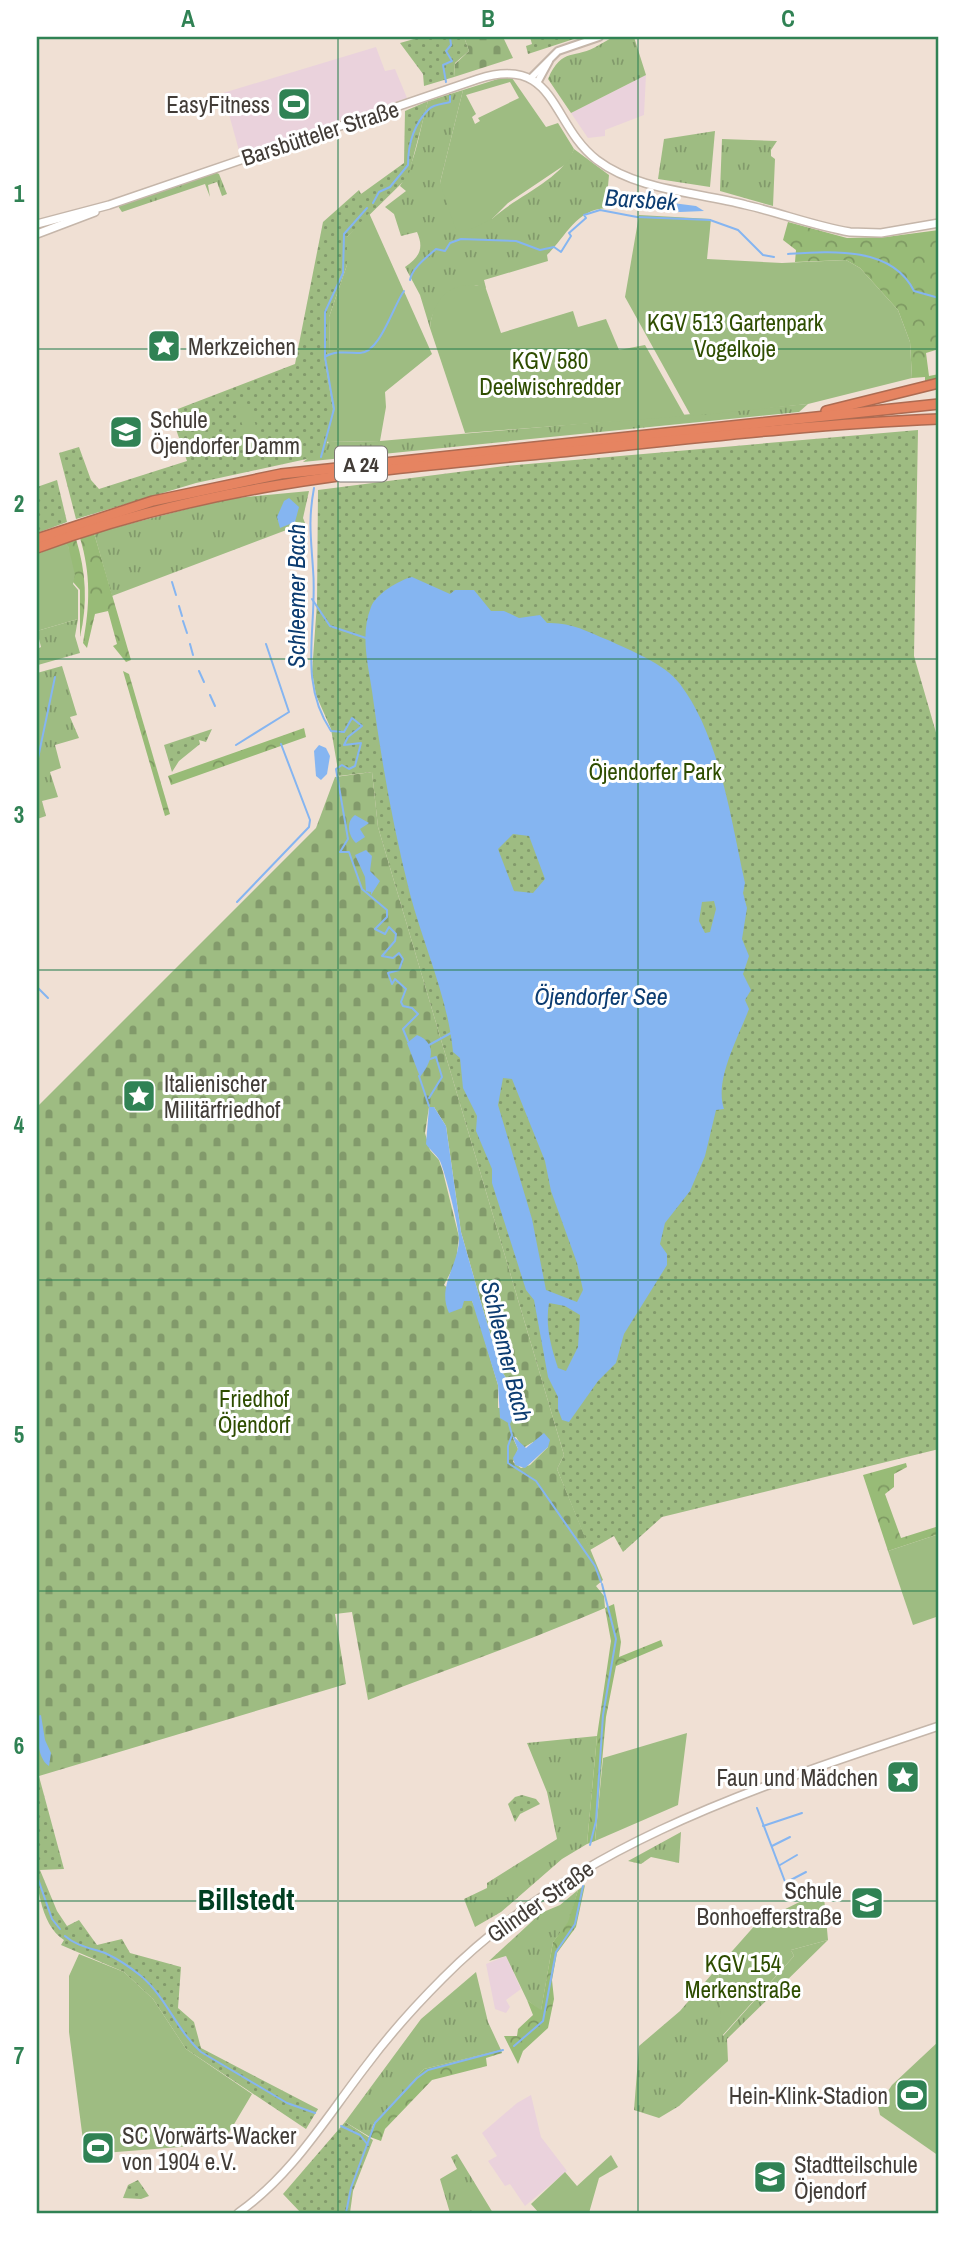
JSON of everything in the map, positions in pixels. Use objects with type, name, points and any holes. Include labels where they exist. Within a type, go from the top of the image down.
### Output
[{"type":"highway","name":"A 24","points":[[779,421],[939,383]]},
{"type":"highway","name":"A 24","points":[[37,539],[153,501],[281,474],[939,404]]},
{"type":"highway","name":"A 24","points":[[37,548],[169,506],[314,477],[807,425],[939,419]]},
{"type":"main road","name":"Barsbütteler Straße","points":[[37,234],[109,205],[485,77],[507,72],[534,80]]},
{"type":"main road","points":[[534,80],[586,149],[614,171],[636,180],[747,205],[840,230],[881,233],[939,223]]},
{"type":"main road","name":"Barsbütteler Straße","points":[[37,224],[109,205]]},
{"type":"main road","name":"Glinder Straße","points":[[237,2213],[295,2162],[375,2054],[442,1979],[486,1938],[549,1891],[612,1852],[717,1803],[939,1726]]},
{"type":"street","points":[[534,80],[558,51],[599,37]]},
{"type":"shaded area","points":[[376,47],[385,71],[395,69],[407,98],[240,154],[223,93]]},
{"type":"shaded area","points":[[646,75],[644,115],[605,130],[605,136],[588,138],[571,113]]},
{"type":"shaded area","points":[[506,1956],[521,1989],[506,2000],[510,2007],[506,2013],[495,2009],[486,1964]]},
{"type":"shaded area","points":[[531,2095],[541,2137],[567,2171],[525,2206],[510,2184],[505,2186],[488,2161],[497,2156],[482,2133],[517,2103]]},
{"type":"green space","points":[[421,37],[464,37],[469,51],[455,63],[454,77],[424,86],[423,74],[400,43]]},
{"type":"green space","points":[[464,37],[503,37],[513,58],[454,77],[455,64],[469,51]]},
{"type":"green space","points":[[530,37],[577,38],[528,54],[526,46],[532,44]]},
{"type":"green space","points":[[614,37],[634,37],[646,75],[571,113],[548,79],[553,69],[564,58]]},
{"type":"green space","points":[[501,78],[512,78],[546,127],[558,123],[574,149],[569,162],[508,203],[492,219],[471,229],[456,230],[440,183],[463,90]],"holes":[[[510,82],[519,98],[478,118],[480,121],[475,124],[472,117],[476,114],[466,95]]]},
{"type":"green space","points":[[463,90],[440,183],[492,219],[560,170],[574,149],[609,175],[606,208],[579,218],[547,255],[548,261],[484,280],[486,288],[475,285],[445,300],[435,311],[430,328],[420,295],[405,267],[419,252],[417,232],[401,236],[394,214],[385,207],[406,191],[400,186],[414,156],[428,101]]},
{"type":"green space","points":[[428,101],[408,177],[347,237],[347,265],[329,317],[330,353],[324,355],[333,409],[325,455],[196,483],[76,519],[59,453],[79,447],[91,480],[99,489],[187,461],[170,412],[295,364],[323,222],[359,190],[361,194],[404,163],[405,111]]},
{"type":"green space","points":[[715,131],[710,187],[658,179],[664,139]]},
{"type":"green space","points":[[722,139],[777,141],[771,150],[771,156],[775,159],[773,206],[720,191]]},
{"type":"green space","points":[[215,172],[219,174],[227,194],[222,196],[217,182],[208,185],[210,197],[205,184],[122,212],[118,206]]},
{"type":"green space","points":[[369,213],[432,354],[385,392],[386,407],[380,441],[329,442],[325,441],[333,409],[324,355],[330,353],[329,317],[347,265],[347,237]]},
{"type":"green space","name":"KGV 513 Gartenpark Vogelkoje","points":[[639,215],[711,219],[707,259],[782,263],[846,260],[860,268],[898,310],[910,342],[912,378],[808,404],[691,416],[625,297]]},
{"type":"green space","points":[[788,222],[847,238],[886,237],[939,230],[939,349],[926,353],[929,376],[939,374],[939,380],[925,382],[925,377],[912,378],[910,342],[898,310],[860,268],[846,260],[795,262],[796,250],[783,240]]},
{"type":"green space","name":"KGV 580 Deelwischredder","points":[[483,280],[501,333],[573,311],[578,327],[606,319],[619,350],[645,345],[685,416],[465,433],[430,328],[436,307],[447,292],[464,286],[485,287]]},
{"type":"green space","points":[[808,404],[799,412],[303,462],[329,442],[380,441]]},
{"type":"green space","points":[[249,405],[258,432],[246,436],[237,409]]},
{"type":"green space","name":"Öjendorfer Park","points":[[918,430],[914,656],[939,743],[939,1449],[662,1517],[623,1552],[614,1536],[590,1550],[557,1469],[564,1455],[378,827],[372,772],[339,776],[331,729],[316,695],[312,672],[317,603],[318,490],[505,466]]},
{"type":"green space","points":[[57,480],[67,522],[37,533],[37,487]]},
{"type":"green space","points":[[309,491],[303,518],[305,523],[112,596],[94,533],[226,499]]},
{"type":"green space","points":[[94,533],[131,660],[126,662],[113,646],[117,644],[108,611],[95,614],[87,648],[83,643],[88,590],[80,538]]},
{"type":"green space","points":[[76,539],[85,588],[80,637],[80,590],[73,582],[68,546],[65,543]]},
{"type":"green space","points":[[65,543],[68,545],[75,575],[73,584],[78,590],[78,619],[37,631],[37,554]]},
{"type":"green space","points":[[78,619],[75,636],[80,653],[38,665],[37,649],[41,647],[37,631]]},
{"type":"green space","points":[[62,666],[77,715],[70,717],[79,738],[55,745],[61,768],[50,772],[58,797],[42,801],[46,816],[37,819],[37,673]]},
{"type":"green space","points":[[123,671],[129,674],[170,814],[165,816]]},
{"type":"green space","points":[[304,728],[306,737],[171,785],[168,776]]},
{"type":"green space","points":[[212,729],[206,742],[199,740],[200,744],[179,761],[172,772],[164,745]]},
{"type":"green space","name":"Friedhof Öjendorf","points":[[372,772],[378,827],[564,1455],[557,1469],[603,1580],[596,1586],[604,1596],[605,1608],[368,1700],[352,1612],[335,1614],[346,1684],[39,1776],[37,1107],[316,828],[335,777]],"holes":[[[429,1107],[434,1107],[446,1126],[461,1232],[501,1370],[515,1392],[519,1406],[498,1408],[498,1385],[476,1310],[472,1301],[463,1301],[444,1285],[456,1262],[459,1237],[443,1172],[439,1160],[430,1150],[425,1133]],[[516,1437],[523,1448],[533,1442],[548,1447],[530,1465],[521,1468],[513,1462],[518,1449],[513,1438]]]},
{"type":"green space","points":[[906,1463],[907,1467],[894,1474],[894,1487],[885,1494],[901,1538],[939,1526],[939,1534],[888,1551],[863,1475]]},
{"type":"green space","points":[[939,1534],[939,1616],[913,1625],[888,1551]]},
{"type":"green space","points":[[614,1604],[621,1642],[619,1657],[661,1640],[663,1646],[616,1666],[606,1717],[595,1841],[587,1844],[597,1736],[611,1641],[605,1608]]},
{"type":"green space","points":[[687,1733],[678,1805],[595,1841],[603,1758]]},
{"type":"green space","points":[[597,1736],[587,1844],[562,1859],[501,1912],[475,1927],[464,1899],[487,1888],[487,1883],[557,1839],[547,1792],[527,1743]]},
{"type":"green space","points":[[37,1769],[64,1869],[40,1870],[57,1911],[67,1926],[79,1920],[97,1945],[122,1939],[130,1953],[181,1967],[178,2008],[194,2022],[201,2048],[318,2109],[306,2129],[186,2049],[153,1999],[124,1972],[61,1945],[64,1940],[51,1927],[43,1909],[38,1886],[35,1835]]},
{"type":"green space","points":[[522,1795],[536,1799],[540,1804],[520,1814],[515,1822],[508,1804],[515,1797]]},
{"type":"green space","points":[[681,1832],[679,1863],[651,1857],[641,1864],[628,1861]]},
{"type":"green space","points":[[585,1885],[576,1927],[557,1953],[552,1980],[554,1999],[548,2028],[523,2051],[518,2064],[504,2036],[517,2036],[518,2029],[533,2015],[527,2000],[541,2010],[553,1942],[568,1922],[578,1890]]},
{"type":"green space","name":"KGV 154 Merkenstraße","points":[[832,1886],[824,1897],[828,1940],[791,1950],[794,1956],[722,2036],[718,1967],[757,1923]]},
{"type":"green space","points":[[578,1890],[569,1922],[553,1942],[541,2011],[527,2000],[506,1956],[489,1961],[541,1913],[560,1905]]},
{"type":"green space","points":[[828,1940],[727,2039],[728,2061],[679,2106],[659,2118],[634,2110],[639,2046],[680,2011],[718,1967],[723,2036],[794,1956],[791,1950]]},
{"type":"green space","points":[[79,1954],[124,1972],[153,1999],[186,2049],[252,2094],[224,2141],[218,2144],[91,2154],[84,2148],[69,2032],[69,1976]]},
{"type":"green space","points":[[476,1972],[488,2022],[501,2050],[424,2069],[373,2125],[370,2137],[345,2122],[421,2019]]},
{"type":"green space","name":"Hein-Klink-Stadion","points":[[939,2041],[939,2156],[880,2115],[878,2106],[892,2085]]},
{"type":"green space","points":[[501,2050],[502,2053],[486,2058],[487,2066],[432,2080],[385,2129],[381,2141],[370,2137],[375,2122],[424,2069]]},
{"type":"green space","points":[[345,2122],[373,2140],[353,2191],[350,2213],[301,2213],[283,2194]]},
{"type":"green space","points":[[457,2154],[493,2213],[450,2213],[440,2179],[457,2169],[451,2157]]},
{"type":"green space","points":[[611,2155],[618,2167],[599,2178],[589,2213],[539,2213],[531,2204],[565,2172],[577,2186]]},
{"type":"green space","points":[[138,2180],[149,2196],[141,2199],[123,2198],[128,2185]]},
{"type":"water","points":[[657,201],[696,206],[704,211],[680,212],[655,208]]},
{"type":"water","points":[[289,498],[299,507],[295,522],[280,528],[277,517],[284,501]]},
{"type":"water","name":"Öjendorfer See","points":[[412,577],[450,594],[455,590],[474,590],[491,611],[504,611],[519,618],[540,615],[547,623],[578,628],[647,658],[673,677],[694,705],[714,754],[729,806],[745,883],[743,893],[747,908],[742,939],[749,956],[743,974],[751,990],[745,1000],[749,1009],[722,1085],[724,1109],[716,1110],[705,1156],[690,1191],[665,1223],[660,1244],[667,1254],[667,1265],[624,1334],[616,1363],[598,1381],[569,1422],[562,1420],[558,1409],[558,1397],[548,1377],[534,1300],[526,1290],[492,1183],[492,1169],[476,1131],[477,1116],[463,1088],[460,1058],[453,1052],[441,992],[410,894],[393,818],[379,742],[365,638],[368,617],[374,602],[388,588]],"holes":[[[513,834],[529,836],[545,879],[533,893],[514,891],[498,849]],[[714,901],[716,909],[710,932],[705,933],[699,921],[702,902]],[[503,1078],[512,1079],[545,1161],[551,1191],[577,1263],[583,1290],[577,1302],[546,1290],[532,1219],[498,1105]],[[549,1303],[565,1306],[580,1315],[578,1347],[566,1371],[558,1368],[555,1360],[548,1320]]]},
{"type":"water","points":[[319,745],[326,748],[330,756],[327,774],[321,780],[316,776],[314,751]]},
{"type":"water","points":[[355,815],[369,823],[360,829],[365,837],[356,843],[349,829],[350,821]]},
{"type":"water","points":[[366,850],[372,856],[370,871],[380,881],[371,895],[371,892],[366,891],[365,877],[355,855]]},
{"type":"water","points":[[417,1035],[428,1043],[431,1049],[430,1060],[420,1077],[407,1043]]},
{"type":"water","points":[[429,1107],[434,1107],[446,1126],[461,1232],[501,1370],[515,1392],[519,1406],[510,1424],[500,1418],[498,1385],[472,1301],[464,1301],[462,1308],[449,1313],[446,1304],[446,1286],[458,1251],[459,1235],[442,1167],[426,1144]]},
{"type":"water","points":[[544,1433],[550,1440],[548,1447],[525,1468],[515,1465],[513,1458],[518,1449],[512,1435],[526,1448]]},
{"type":"water","points":[[41,1715],[45,1740],[51,1753],[49,1766],[42,1757],[38,1743],[37,1716]]},
{"type":"waterway","name":"Schleemer Bach","points":[[446,82],[443,65],[452,61],[446,51],[451,45],[450,37]]},
{"type":"waterway","name":"Schleemer Bach","points":[[373,203],[379,192],[390,187],[408,165],[409,150],[419,121],[429,109],[450,102],[450,96]]},
{"type":"waterway","name":"Schleemer Bach","points":[[321,457],[334,409],[325,357],[325,312],[343,273],[344,234],[367,208]]},
{"type":"waterway","name":"Barsbek","points":[[410,280],[417,267],[436,249],[445,251],[450,243],[461,239],[516,241],[540,250],[554,247],[561,252],[571,236],[569,233],[586,218],[584,215],[600,210],[637,217],[710,220],[738,230],[763,255],[774,257]]},
{"type":"waterway","name":"Barsbek","points":[[788,254],[859,254],[891,266],[904,276],[914,291],[939,298]]},
{"type":"waterway","name":"Barsbek","points":[[325,357],[338,353],[367,351],[380,337],[404,291]]},
{"type":"waterway","name":"Schleemer Bach","points":[[314,488],[310,529],[314,590],[311,652],[315,692],[331,731],[344,732],[352,718],[362,726],[348,737],[344,745],[361,743],[355,766],[349,769],[342,765],[336,769],[348,839],[340,852],[349,852],[362,889],[387,910],[387,917],[375,929],[385,934],[389,927],[396,934],[395,941],[382,956],[393,958],[399,953],[403,959],[399,970],[388,973],[392,984],[395,979],[406,989],[401,1002],[403,1006],[412,1008],[418,1014],[403,1029],[408,1041]]},
{"type":"waterway","points":[[172,582],[176,595]]},
{"type":"waterway","points":[[312,599],[330,626],[366,638]]},
{"type":"waterway","points":[[179,606],[182,616]]},
{"type":"waterway","points":[[183,621],[187,633]]},
{"type":"waterway","points":[[190,644],[193,655]]},
{"type":"waterway","points":[[236,745],[289,712],[266,644]]},
{"type":"waterway","points":[[199,671],[204,682]]},
{"type":"waterway","points":[[37,763],[55,677]]},
{"type":"waterway","points":[[210,695],[215,706]]},
{"type":"waterway","points":[[237,902],[309,827],[310,820],[281,744]]},
{"type":"waterway","points":[[37,987],[48,998]]},
{"type":"waterway","points":[[429,1045],[451,1033]]},
{"type":"waterway","name":"Schleemer Bach","points":[[429,1098],[442,1077],[436,1057],[430,1059]]},
{"type":"waterway","name":"Schleemer Bach","points":[[419,1076],[429,1106]]},
{"type":"waterway","name":"Schleemer Bach","points":[[509,1424],[512,1435],[508,1446],[508,1463],[536,1481],[595,1566],[601,1582]]},
{"type":"waterway","name":"Schleemer Bach","points":[[590,1845],[596,1821],[603,1715],[616,1639],[602,1584]]},
{"type":"waterway","points":[[757,1808],[792,1900]]},
{"type":"waterway","points":[[763,1826],[802,1813]]},
{"type":"waterway","points":[[772,1846],[790,1837]]},
{"type":"waterway","points":[[780,1865],[797,1855]]},
{"type":"waterway","points":[[785,1883],[806,1872]]},
{"type":"waterway","points":[[37,1876],[52,1919],[60,1929]]},
{"type":"waterway","name":"Schleemer Bach","points":[[514,2046],[543,2021],[556,1952],[575,1924],[583,1886]]},
{"type":"waterway","points":[[65,1936],[110,1955],[141,1976],[158,1994],[185,2034],[201,2052],[287,2103],[315,2113]]},
{"type":"waterway","name":"Schleemer Bach","points":[[346,2213],[351,2188],[375,2123],[417,2078],[428,2070],[503,2050]]},
{"type":"waterway","points":[[341,2126],[360,2135],[368,2145]]},
{"type":"place","name":"EasyFitness","points":[[294,104]]},
{"type":"place","name":"Merkzeichen","points":[[164,346]]},
{"type":"place","name":"Schule Öjendorfer Damm","points":[[126,432]]},
{"type":"place","name":"Italienischer Militärfriedhof","points":[[139,1096]]},
{"type":"place","name":"Faun und Mädchen","points":[[903,1777]]},
{"type":"place","name":"Schule Bonhoefferstraße","points":[[867,1903]]},
{"type":"place","name":"Hein-Klink-Stadion","points":[[912,2095]]},
{"type":"place","name":"SC Vorwärts-Wacker von 1904 e.V.","points":[[98,2148]]},
{"type":"place","name":"Stadtteilschule Öjendorf","points":[[770,2177]]},
{"type":"district","name":"Billstedt","points":[[246,1899]]}]
